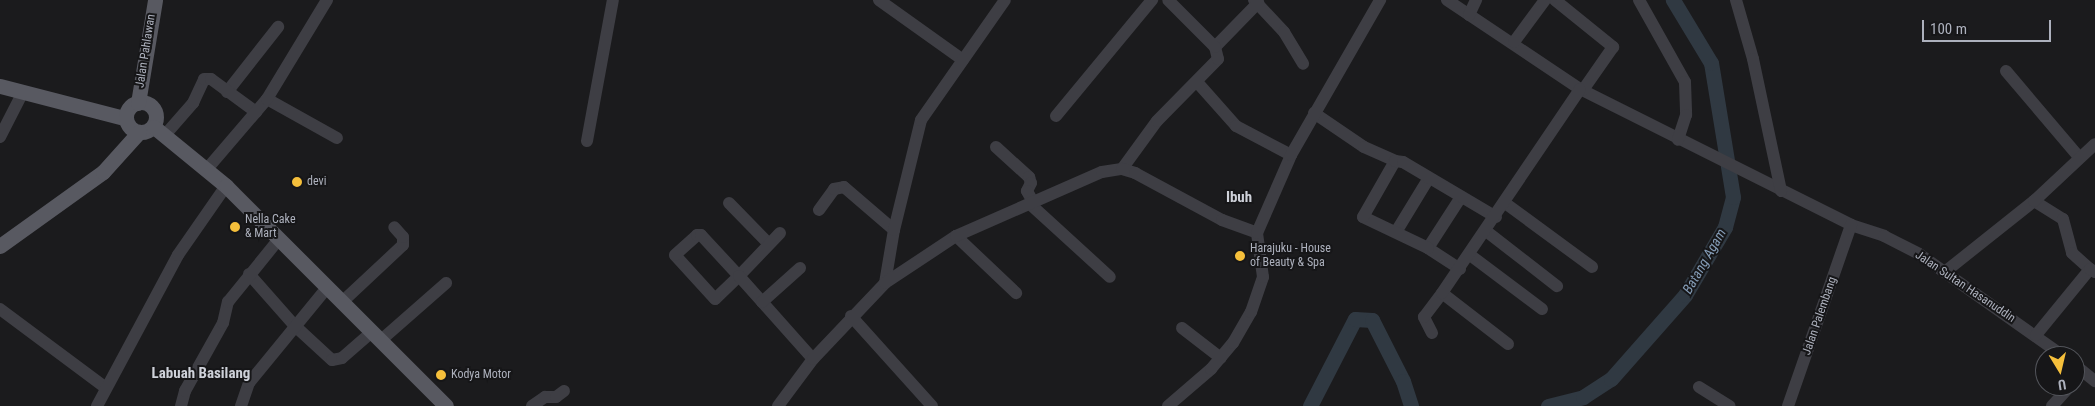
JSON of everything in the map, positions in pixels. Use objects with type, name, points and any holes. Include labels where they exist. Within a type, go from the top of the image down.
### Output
[{"type":"main road","name":"Jalan Pahlawan","points":[[138,103],[155,0]]},
{"type":"main road","points":[[0,86],[124,118],[129,126],[139,132],[160,131]]},
{"type":"main road","points":[[124,118],[138,103],[152,106],[156,112],[160,131],[226,186],[326,289],[446,406]]},
{"type":"main road","points":[[0,246],[103,172],[139,132]]},
{"type":"street","points":[[207,169],[267,99],[327,0]]},
{"type":"street","points":[[587,141],[613,0]]},
{"type":"street","points":[[879,0],[962,60]]},
{"type":"street","points":[[885,283],[894,230],[921,120],[1005,0]]},
{"type":"street","points":[[1056,116],[1152,0]]},
{"type":"street","points":[[1122,169],[1157,120],[1218,59],[1215,47],[1180,5],[1168,0]]},
{"type":"street","points":[[1168,406],[1221,358],[1251,312],[1263,277],[1257,233],[1291,155],[1380,0]]},
{"type":"street","name":"Jalan Sultan Hasanuddin","points":[[1447,0],[1514,42],[1582,90],[1678,140],[1851,225],[1884,236],[1946,271],[2050,346]]},
{"type":"street","points":[[1469,15],[1476,0]]},
{"type":"street","points":[[1514,42],[1545,0]]},
{"type":"street","points":[[1432,333],[1424,316],[1460,270],[1613,46],[1556,0]]},
{"type":"street","points":[[1640,0],[1685,82],[1686,115],[1678,140]]},
{"type":"street","points":[[1736,0],[1753,59],[1781,191]]},
{"type":"street","points":[[1215,47],[1256,2],[1284,32],[1303,64]]},
{"type":"street","points":[[227,92],[278,28]]},
{"type":"street","points":[[2006,71],[2079,157]]},
{"type":"street","points":[[160,131],[193,103],[204,80],[212,79],[256,112]]},
{"type":"street","points":[[1197,82],[1236,126],[1291,155]]},
{"type":"street","points":[[0,137],[23,92]]},
{"type":"street","points":[[267,99],[337,138]]},
{"type":"street","points":[[1314,113],[1364,147],[1395,161],[1403,162],[1496,217]]},
{"type":"street","points":[[1946,271],[2034,201],[2095,144]]},
{"type":"street","points":[[996,147],[1029,177],[1031,182],[1027,191],[1031,203],[1110,277]]},
{"type":"street","points":[[1395,161],[1363,217],[1428,248],[1460,270]]},
{"type":"street","points":[[778,406],[813,359],[885,283],[956,236],[1102,172],[1122,169],[1222,220],[1257,233]]},
{"type":"street","points":[[1396,232],[1429,178]]},
{"type":"street","points":[[97,406],[178,255],[226,186]]},
{"type":"street","points":[[819,210],[834,189],[844,187],[894,230]]},
{"type":"street","points":[[1428,248],[1462,197]]},
{"type":"street","points":[[2034,201],[2063,219],[2072,253],[2093,271],[2036,335]]},
{"type":"street","points":[[728,203],[769,244]]},
{"type":"street","points":[[1505,203],[1592,267]]},
{"type":"street","name":"Jalan Palembang","points":[[1788,406],[1851,225]]},
{"type":"street","points":[[340,303],[403,245],[403,238],[394,226]]},
{"type":"street","points":[[1486,231],[1557,286]]},
{"type":"street","points":[[780,233],[739,276],[713,298],[677,259],[676,253],[699,234],[739,276],[813,359]]},
{"type":"street","points":[[956,236],[1016,293]]},
{"type":"street","points":[[181,406],[185,391],[224,322],[228,302],[279,239]]},
{"type":"street","points":[[1470,255],[1542,309]]},
{"type":"street","points":[[762,302],[800,268]]},
{"type":"street","points":[[249,274],[295,326],[332,360],[342,358],[376,337],[446,283]]},
{"type":"street","points":[[241,406],[249,383],[326,289]]},
{"type":"street","points":[[1442,293],[1508,344]]},
{"type":"street","points":[[0,309],[106,388]]},
{"type":"street","points":[[852,316],[932,406]]},
{"type":"street","points":[[1182,328],[1221,358]]},
{"type":"street","points":[[1699,387],[1729,406]]},
{"type":"street","points":[[532,406],[544,397],[556,397],[564,391]]},
{"type":"street","points":[[2052,406],[2061,396]]},
{"type":"waterway","name":"Batang Agam","points":[[1548,406],[1583,397],[1611,379],[1685,295],[1725,227],[1733,197],[1711,63],[1673,0]]},
{"type":"waterway","name":"Batang Agam","points":[[1310,406],[1355,319],[1372,320],[1403,381],[1411,406]]},
{"type":"place","name":"devi","points":[[297,182]]},
{"type":"place","name":"Nella Cake & Mart","points":[[235,227]]},
{"type":"place","name":"Harajuku - House of Beauty & Spa","points":[[1240,256]]},
{"type":"place","name":"Kodya Motor","points":[[441,375]]},
{"type":"district","name":"Ibuh","points":[[1239,198]]},
{"type":"district","name":"Labuah Basilang","points":[[201,374]]}]
